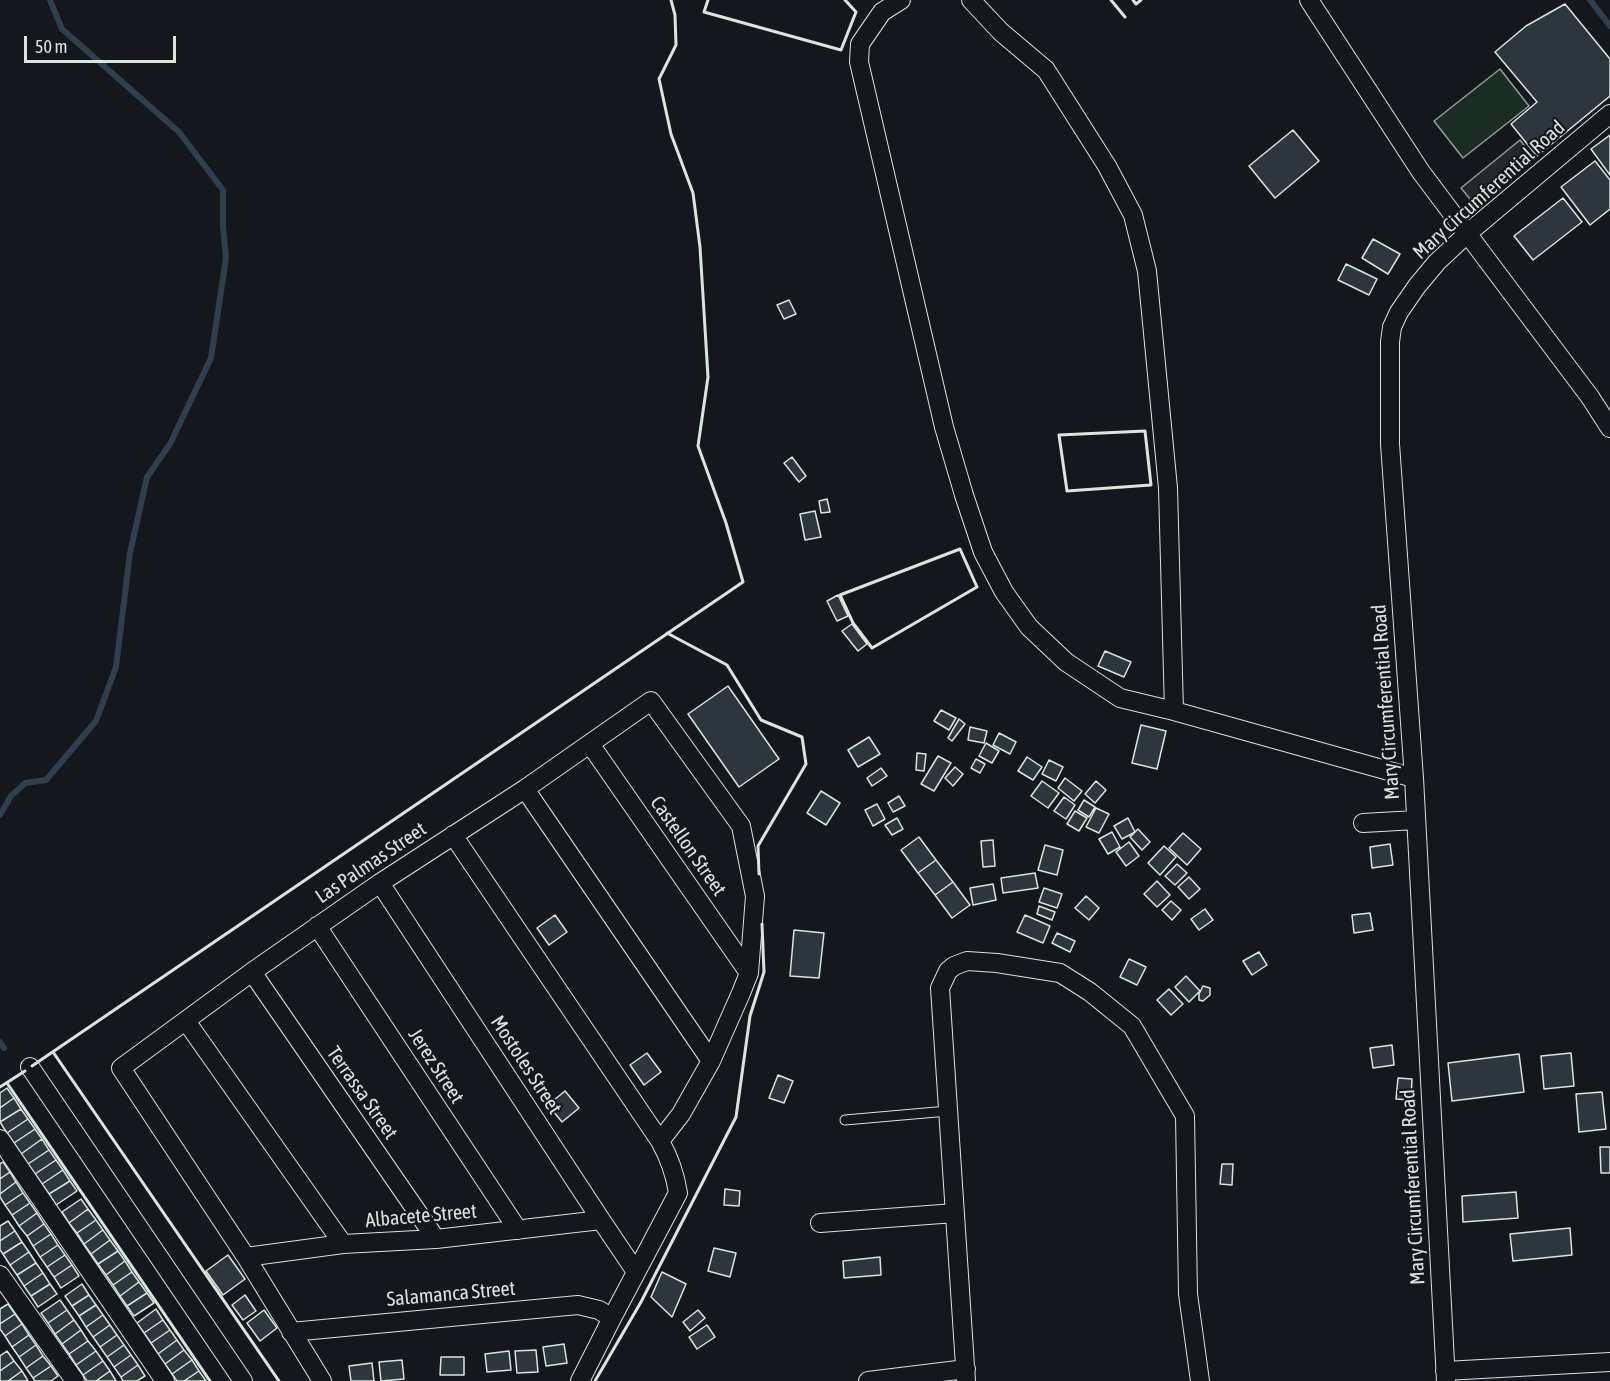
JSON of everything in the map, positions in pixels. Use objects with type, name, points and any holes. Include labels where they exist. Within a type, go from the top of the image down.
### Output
[{"type":"street","points":[[901,0],[882,12],[860,44],[859,62],[944,427],[983,552],[1004,592],[1029,627],[1066,662],[1120,698],[1414,778]]},
{"type":"street","points":[[971,0],[1001,32],[1046,70],[1107,166],[1133,215],[1147,271],[1168,488],[1173,711]]},
{"type":"street","points":[[1309,0],[1421,172],[1590,397],[1610,428]]},
{"type":"street","name":"Mary Circumferential Road","points":[[1445,1376],[1414,778],[1390,444],[1390,342],[1392,327],[1399,312],[1437,262],[1468,233],[1610,114]]},
{"type":"street","name":"Las Palmas Street","points":[[246,1257],[121,1068],[252,972],[380,883],[525,789],[651,701],[741,826],[755,896],[748,973]]},
{"type":"street","name":"Castellon Street","points":[[590,744],[748,973]]},
{"type":"street","points":[[525,789],[711,1061]]},
{"type":"street","points":[[1363,823],[1416,820]]},
{"type":"street","points":[[453,835],[660,1141],[676,1176],[678,1193],[580,1381]]},
{"type":"street","name":"Mostoles Street","points":[[380,883],[636,1272]]},
{"type":"street","name":"Jerez Street","points":[[318,926],[518,1230]]},
{"type":"street","points":[[868,1381],[966,1375],[940,988],[948,971],[954,966],[967,961],[977,961],[1060,973],[1090,992],[1132,1026],[1185,1116],[1188,1294],[1200,1381]]},
{"type":"street","name":"Terrassa Street","points":[[252,972],[436,1239]]},
{"type":"street","points":[[660,1141],[681,1114],[711,1061],[748,973]]},
{"type":"street","points":[[186,1021],[343,1244]]},
{"type":"street","points":[[30,1067],[243,1381]]},
{"type":"street","points":[[0,1139],[165,1381]]},
{"type":"street","points":[[820,1223],[956,1213]]},
{"type":"street","name":"Albacete Street","points":[[246,1257],[343,1244],[436,1239],[601,1220]]},
{"type":"street","points":[[246,1257],[322,1381]]},
{"type":"street","points":[[0,1275],[75,1381]]},
{"type":"street","name":"Salamanca Street","points":[[291,1332],[578,1305],[599,1310],[612,1318]]},
{"type":"street","points":[[1445,1376],[1610,1362]]},
{"type":"lane","points":[[845,1120],[948,1111]]},
{"type":"green space","points":[[1500,69],[1529,106],[1463,158],[1434,121]]},
{"type":"shaded area","points":[[1520,140],[1534,158],[1475,205],[1461,188]]},
{"type":"building","points":[[1565,4],[1610,59],[1610,96],[1537,156],[1511,124],[1537,102],[1495,52],[1526,26]]},
{"type":"building","points":[[1293,130],[1319,161],[1275,198],[1249,166]]},
{"type":"building","points":[[1610,135],[1610,175],[1591,149]]},
{"type":"building","points":[[1595,161],[1610,180],[1610,209],[1590,225],[1561,187]]},
{"type":"building","points":[[1563,198],[1582,222],[1533,260],[1514,236]]},
{"type":"building","points":[[1373,239],[1400,254],[1388,274],[1362,258]]},
{"type":"building","points":[[1346,264],[1377,279],[1369,295],[1338,280]]},
{"type":"building","points":[[789,300],[796,314],[784,319],[777,305]]},
{"type":"building","points":[[792,457],[806,476],[799,482],[784,463]]},
{"type":"building","points":[[827,499],[830,512],[821,513],[819,501]]},
{"type":"building","points":[[815,511],[821,537],[805,540],[800,514]]},
{"type":"building","points":[[838,595],[848,616],[837,621],[827,601]]},
{"type":"building","points":[[852,624],[867,644],[858,651],[842,631]]},
{"type":"building","points":[[1105,651],[1131,662],[1124,677],[1098,666]]},
{"type":"building","points":[[728,686],[779,759],[739,787],[688,714]]},
{"type":"building","points":[[941,710],[956,718],[949,730],[934,721]]},
{"type":"building","points":[[959,719],[965,724],[952,741],[948,738]]},
{"type":"building","points":[[1141,725],[1166,731],[1157,769],[1132,763]]},
{"type":"building","points":[[970,727],[987,731],[984,743],[968,740]]},
{"type":"building","points":[[999,733],[1016,742],[1010,754],[993,745]]},
{"type":"building","points":[[869,737],[880,754],[858,767],[848,750]]},
{"type":"building","points":[[986,743],[999,751],[992,763],[979,756]]},
{"type":"building","points":[[917,753],[926,754],[924,771],[916,770]]},
{"type":"building","points":[[938,756],[951,763],[934,791],[921,784]]},
{"type":"building","points":[[1027,757],[1042,767],[1033,780],[1018,771]]},
{"type":"building","points":[[976,759],[985,764],[980,773],[971,768]]},
{"type":"building","points":[[1049,760],[1063,767],[1056,781],[1042,774]]},
{"type":"building","points":[[955,767],[963,774],[953,786],[945,778]]},
{"type":"building","points":[[881,768],[887,776],[872,786],[867,778]]},
{"type":"building","points":[[1065,778],[1082,791],[1074,801],[1058,788]]},
{"type":"building","points":[[1042,781],[1059,793],[1048,808],[1031,796]]},
{"type":"building","points":[[1096,781],[1106,790],[1095,803],[1085,794]]},
{"type":"building","points":[[821,791],[840,803],[826,825],[807,813]]},
{"type":"building","points":[[899,796],[905,806],[893,812],[888,803]]},
{"type":"building","points":[[1064,797],[1075,805],[1066,819],[1054,811]]},
{"type":"building","points":[[1084,800],[1095,807],[1089,817],[1078,810]]},
{"type":"building","points":[[877,804],[885,819],[873,826],[865,810]]},
{"type":"building","points":[[1096,808],[1109,814],[1099,833],[1086,827]]},
{"type":"building","points":[[1075,811],[1087,818],[1079,831],[1067,824]]},
{"type":"building","points":[[897,818],[903,829],[892,835],[885,825]]},
{"type":"building","points":[[1128,818],[1135,832],[1122,839],[1114,826]]},
{"type":"building","points":[[1138,829],[1150,842],[1142,850],[1130,837]]},
{"type":"building","points":[[1112,832],[1120,847],[1108,854],[1099,839]]},
{"type":"building","points":[[1183,833],[1201,849],[1187,865],[1169,848]]},
{"type":"building","points":[[919,837],[936,860],[918,873],[901,850]]},
{"type":"building","points":[[993,840],[995,866],[983,867],[981,841]]},
{"type":"building","points":[[1129,842],[1139,856],[1126,866],[1116,852]]},
{"type":"building","points":[[1390,844],[1393,865],[1372,868],[1370,847]]},
{"type":"building","points":[[1045,845],[1063,850],[1057,875],[1038,870]]},
{"type":"building","points":[[1164,846],[1176,857],[1160,875],[1148,863]]},
{"type":"building","points":[[936,860],[953,882],[935,895],[918,873]]},
{"type":"building","points":[[1177,864],[1187,873],[1175,885],[1165,876]]},
{"type":"building","points":[[1035,873],[1038,888],[1003,893],[1001,878]]},
{"type":"building","points":[[1189,877],[1200,889],[1189,899],[1178,887]]},
{"type":"building","points":[[1157,881],[1170,895],[1157,907],[1144,894]]},
{"type":"building","points":[[953,882],[970,905],[952,918],[935,895]]},
{"type":"building","points":[[993,884],[996,900],[973,905],[970,888]]},
{"type":"building","points":[[1044,888],[1062,894],[1057,908],[1039,902]]},
{"type":"building","points":[[1086,896],[1099,908],[1089,920],[1075,908]]},
{"type":"building","points":[[1171,901],[1181,910],[1172,920],[1162,910]]},
{"type":"building","points":[[1039,906],[1055,912],[1052,920],[1037,914]]},
{"type":"building","points":[[1205,909],[1213,920],[1199,930],[1191,919]]},
{"type":"building","points":[[1370,913],[1373,930],[1354,933],[1352,915]]},
{"type":"building","points":[[555,915],[567,932],[549,945],[537,928]]},
{"type":"building","points":[[1025,915],[1050,926],[1043,943],[1017,932]]},
{"type":"building","points":[[794,930],[824,933],[819,978],[790,976]]},
{"type":"building","points":[[1057,933],[1075,941],[1070,952],[1052,943]]},
{"type":"building","points":[[1259,952],[1267,965],[1252,975],[1243,961]]},
{"type":"building","points":[[1129,959],[1146,967],[1137,985],[1120,977]]},
{"type":"building","points":[[1186,976],[1200,991],[1189,1002],[1175,987]]},
{"type":"building","points":[[1203,986],[1210,988],[1210,995],[1203,1001],[1199,1000],[1199,994]]},
{"type":"building","points":[[1169,989],[1183,1004],[1171,1015],[1157,1000]]},
{"type":"building","points":[[1392,1045],[1394,1065],[1373,1068],[1370,1048]]},
{"type":"building","points":[[647,1053],[661,1072],[644,1085],[630,1065]]},
{"type":"building","points":[[1571,1053],[1574,1086],[1544,1089],[1541,1056]]},
{"type":"building","points":[[1519,1054],[1524,1092],[1452,1101],[1448,1063]]},
{"type":"building","points":[[778,1075],[793,1081],[784,1103],[769,1098]]},
{"type":"building","points":[[1398,1078],[1412,1079],[1411,1100],[1396,1099]]},
{"type":"building","points":[[7,1088],[14,1098],[0,1108],[0,1093]]},
{"type":"building","points":[[565,1091],[579,1108],[562,1122],[548,1105]]},
{"type":"building","points":[[1602,1092],[1606,1129],[1579,1132],[1576,1094]]},
{"type":"building","points":[[14,1098],[21,1109],[0,1122],[0,1108]]},
{"type":"building","points":[[21,1109],[28,1119],[7,1133],[0,1122]]},
{"type":"building","points":[[28,1119],[35,1129],[14,1143],[7,1133]]},
{"type":"building","points":[[35,1129],[42,1139],[21,1154],[14,1143]]},
{"type":"building","points":[[42,1139],[49,1150],[28,1164],[21,1154]]},
{"type":"building","points":[[1600,1147],[1610,1147],[1610,1173],[1601,1173]]},
{"type":"building","points":[[49,1150],[56,1160],[35,1174],[28,1164]]},
{"type":"building","points":[[56,1160],[63,1170],[42,1184],[35,1174]]},
{"type":"building","points":[[3,1162],[10,1172],[0,1179],[0,1164]]},
{"type":"building","points":[[1222,1164],[1233,1164],[1232,1185],[1220,1184]]},
{"type":"building","points":[[63,1170],[70,1181],[49,1194],[42,1184]]},
{"type":"building","points":[[10,1172],[16,1182],[0,1194],[0,1179]]},
{"type":"building","points":[[70,1181],[77,1191],[56,1205],[49,1194]]},
{"type":"building","points":[[16,1182],[23,1193],[5,1205],[0,1194]]},
{"type":"building","points":[[725,1189],[740,1191],[739,1206],[724,1205]]},
{"type":"building","points":[[1516,1192],[1518,1218],[1463,1222],[1462,1196]]},
{"type":"building","points":[[23,1193],[30,1203],[12,1215],[5,1205]]},
{"type":"building","points":[[81,1199],[88,1209],[69,1223],[62,1212]]},
{"type":"building","points":[[30,1203],[37,1213],[19,1226],[12,1215]]},
{"type":"building","points":[[88,1209],[96,1220],[77,1233],[69,1223]]},
{"type":"building","points":[[37,1213],[44,1224],[27,1236],[19,1226]]},
{"type":"building","points":[[96,1220],[103,1230],[84,1244],[77,1233]]},
{"type":"building","points":[[8,1221],[15,1231],[0,1241],[0,1226]]},
{"type":"building","points":[[44,1224],[51,1234],[33,1246],[27,1236]]},
{"type":"building","points":[[1570,1228],[1572,1255],[1513,1261],[1510,1234]]},
{"type":"building","points":[[103,1230],[110,1240],[91,1254],[84,1244]]},
{"type":"building","points":[[15,1231],[22,1242],[3,1254],[0,1250],[0,1241]]},
{"type":"building","points":[[51,1234],[58,1245],[40,1257],[33,1246]]},
{"type":"building","points":[[110,1240],[118,1251],[98,1264],[91,1254]]},
{"type":"building","points":[[22,1242],[29,1252],[10,1265],[3,1254]]},
{"type":"building","points":[[58,1245],[65,1255],[47,1267],[40,1257]]},
{"type":"building","points":[[714,1248],[736,1253],[730,1277],[708,1271]]},
{"type":"building","points":[[118,1251],[125,1261],[106,1275],[98,1264]]},
{"type":"building","points":[[29,1252],[36,1263],[17,1275],[10,1265]]},
{"type":"building","points":[[65,1255],[72,1265],[54,1277],[47,1267]]},
{"type":"building","points":[[228,1255],[245,1279],[223,1295],[206,1271]]},
{"type":"building","points":[[880,1257],[881,1275],[844,1278],[843,1261]]},
{"type":"building","points":[[125,1261],[132,1272],[113,1285],[106,1275]]},
{"type":"building","points":[[36,1263],[43,1273],[24,1286],[17,1275]]},
{"type":"building","points":[[72,1265],[79,1276],[61,1288],[54,1277]]},
{"type":"building","points":[[132,1272],[139,1282],[120,1296],[113,1285]]},
{"type":"building","points":[[662,1272],[686,1284],[672,1317],[651,1297]]},
{"type":"building","points":[[43,1273],[50,1284],[31,1296],[24,1286]]},
{"type":"building","points":[[139,1282],[147,1293],[127,1306],[120,1296]]},
{"type":"building","points":[[50,1284],[57,1294],[38,1307],[31,1296]]},
{"type":"building","points":[[82,1284],[89,1295],[72,1306],[65,1296]]},
{"type":"building","points":[[147,1293],[154,1303],[134,1316],[127,1306]]},
{"type":"building","points":[[89,1295],[96,1305],[79,1316],[72,1306]]},
{"type":"building","points":[[245,1295],[256,1311],[243,1320],[232,1305]]},
{"type":"building","points":[[60,1300],[67,1310],[48,1323],[41,1313]]},
{"type":"building","points":[[8,1304],[15,1314],[0,1324],[0,1309]]},
{"type":"building","points":[[96,1305],[103,1315],[86,1327],[79,1316]]},
{"type":"building","points":[[156,1309],[163,1320],[144,1333],[137,1323]]},
{"type":"building","points":[[67,1310],[74,1320],[55,1334],[48,1323]]},
{"type":"building","points":[[264,1310],[277,1328],[260,1341],[247,1323]]},
{"type":"building","points":[[698,1310],[705,1318],[690,1331],[683,1322]]},
{"type":"building","points":[[15,1314],[22,1324],[5,1336],[0,1329],[0,1324]]},
{"type":"building","points":[[103,1315],[110,1325],[93,1337],[86,1327]]},
{"type":"building","points":[[74,1320],[81,1330],[62,1344],[55,1334]]},
{"type":"building","points":[[163,1320],[170,1330],[151,1343],[144,1333]]},
{"type":"building","points":[[22,1324],[29,1335],[12,1347],[5,1336]]},
{"type":"building","points":[[110,1325],[117,1335],[100,1347],[93,1337]]},
{"type":"building","points":[[707,1325],[715,1337],[697,1349],[689,1337]]},
{"type":"building","points":[[81,1330],[88,1341],[69,1354],[62,1344]]},
{"type":"building","points":[[170,1330],[177,1340],[158,1354],[151,1343]]},
{"type":"building","points":[[29,1335],[36,1345],[19,1357],[12,1347]]},
{"type":"building","points":[[117,1335],[124,1345],[107,1357],[100,1347]]},
{"type":"building","points":[[177,1340],[184,1350],[165,1364],[158,1354]]},
{"type":"building","points":[[88,1341],[96,1351],[76,1365],[69,1354]]},
{"type":"building","points":[[564,1344],[567,1363],[546,1366],[543,1347]]},
{"type":"building","points":[[36,1345],[43,1356],[26,1368],[19,1357]]},
{"type":"building","points":[[124,1345],[131,1355],[114,1367],[107,1357]]},
{"type":"building","points":[[184,1350],[192,1360],[172,1374],[165,1364]]},
{"type":"building","points":[[536,1350],[538,1372],[517,1373],[515,1351]]},
{"type":"building","points":[[7,1351],[14,1361],[0,1371],[0,1356]]},
{"type":"building","points":[[96,1351],[103,1361],[83,1375],[76,1365]]},
{"type":"building","points":[[509,1351],[511,1370],[487,1372],[485,1354]]},
{"type":"building","points":[[131,1355],[138,1365],[121,1377],[114,1367]]},
{"type":"building","points":[[43,1356],[51,1366],[33,1378],[26,1368]]},
{"type":"building","points":[[441,1357],[464,1357],[464,1375],[440,1375]]},
{"type":"building","points":[[192,1360],[199,1371],[184,1381],[177,1381],[172,1374]]},
{"type":"building","points":[[402,1360],[404,1379],[381,1381],[379,1362]]},
{"type":"building","points":[[14,1361],[22,1371],[8,1381],[0,1381],[0,1371]]},
{"type":"building","points":[[103,1361],[110,1371],[96,1381],[87,1381],[83,1375]]},
{"type":"building","points":[[372,1363],[374,1381],[351,1381],[349,1366]]},
{"type":"building","points":[[138,1365],[145,1376],[137,1381],[123,1381],[121,1377]]},
{"type":"building","points":[[51,1366],[58,1376],[51,1381],[35,1381],[33,1378]]},
{"type":"building","points":[[22,1371],[28,1381],[8,1381]]},
{"type":"building","points":[[110,1371],[116,1381],[96,1381]]},
{"type":"building","points":[[199,1371],[206,1381],[184,1381]]},
{"type":"waterway","points":[[0,815],[11,796],[25,783],[46,780],[96,721],[116,667],[130,553],[147,477],[170,444],[211,358],[226,258],[223,190],[179,132],[62,29],[50,0]]},
{"type":"waterway","points":[[1590,0],[1610,26]]},
{"type":"waterway","points":[[0,1042],[4,1048]]},
{"type":"wall","points":[[32,1066],[743,582],[726,523],[698,446],[708,377],[700,247],[693,193],[671,134],[659,79],[676,45],[675,15],[671,0]]},
{"type":"wall","points":[[708,0],[704,12],[841,50],[856,12],[845,0]]},
{"type":"wall","points":[[1111,0],[1125,17]]},
{"type":"wall","points":[[1133,0],[1136,4],[1141,0]]},
{"type":"wall","points":[[1145,431],[1151,485],[1067,491],[1059,435],[1145,431]]},
{"type":"wall","points":[[960,549],[977,587],[872,648],[853,623],[840,595],[960,549]]},
{"type":"wall","points":[[667,633],[727,665],[761,720],[802,737],[806,764],[758,846],[759,874]]},
{"type":"wall","points":[[595,1381],[641,1302],[736,1117],[750,1016],[764,972],[762,924]]},
{"type":"wall","points":[[53,1052],[279,1381]]},
{"type":"wall","points":[[0,1087],[25,1071]]},
{"type":"wall","points":[[7,1083],[210,1381]]}]
